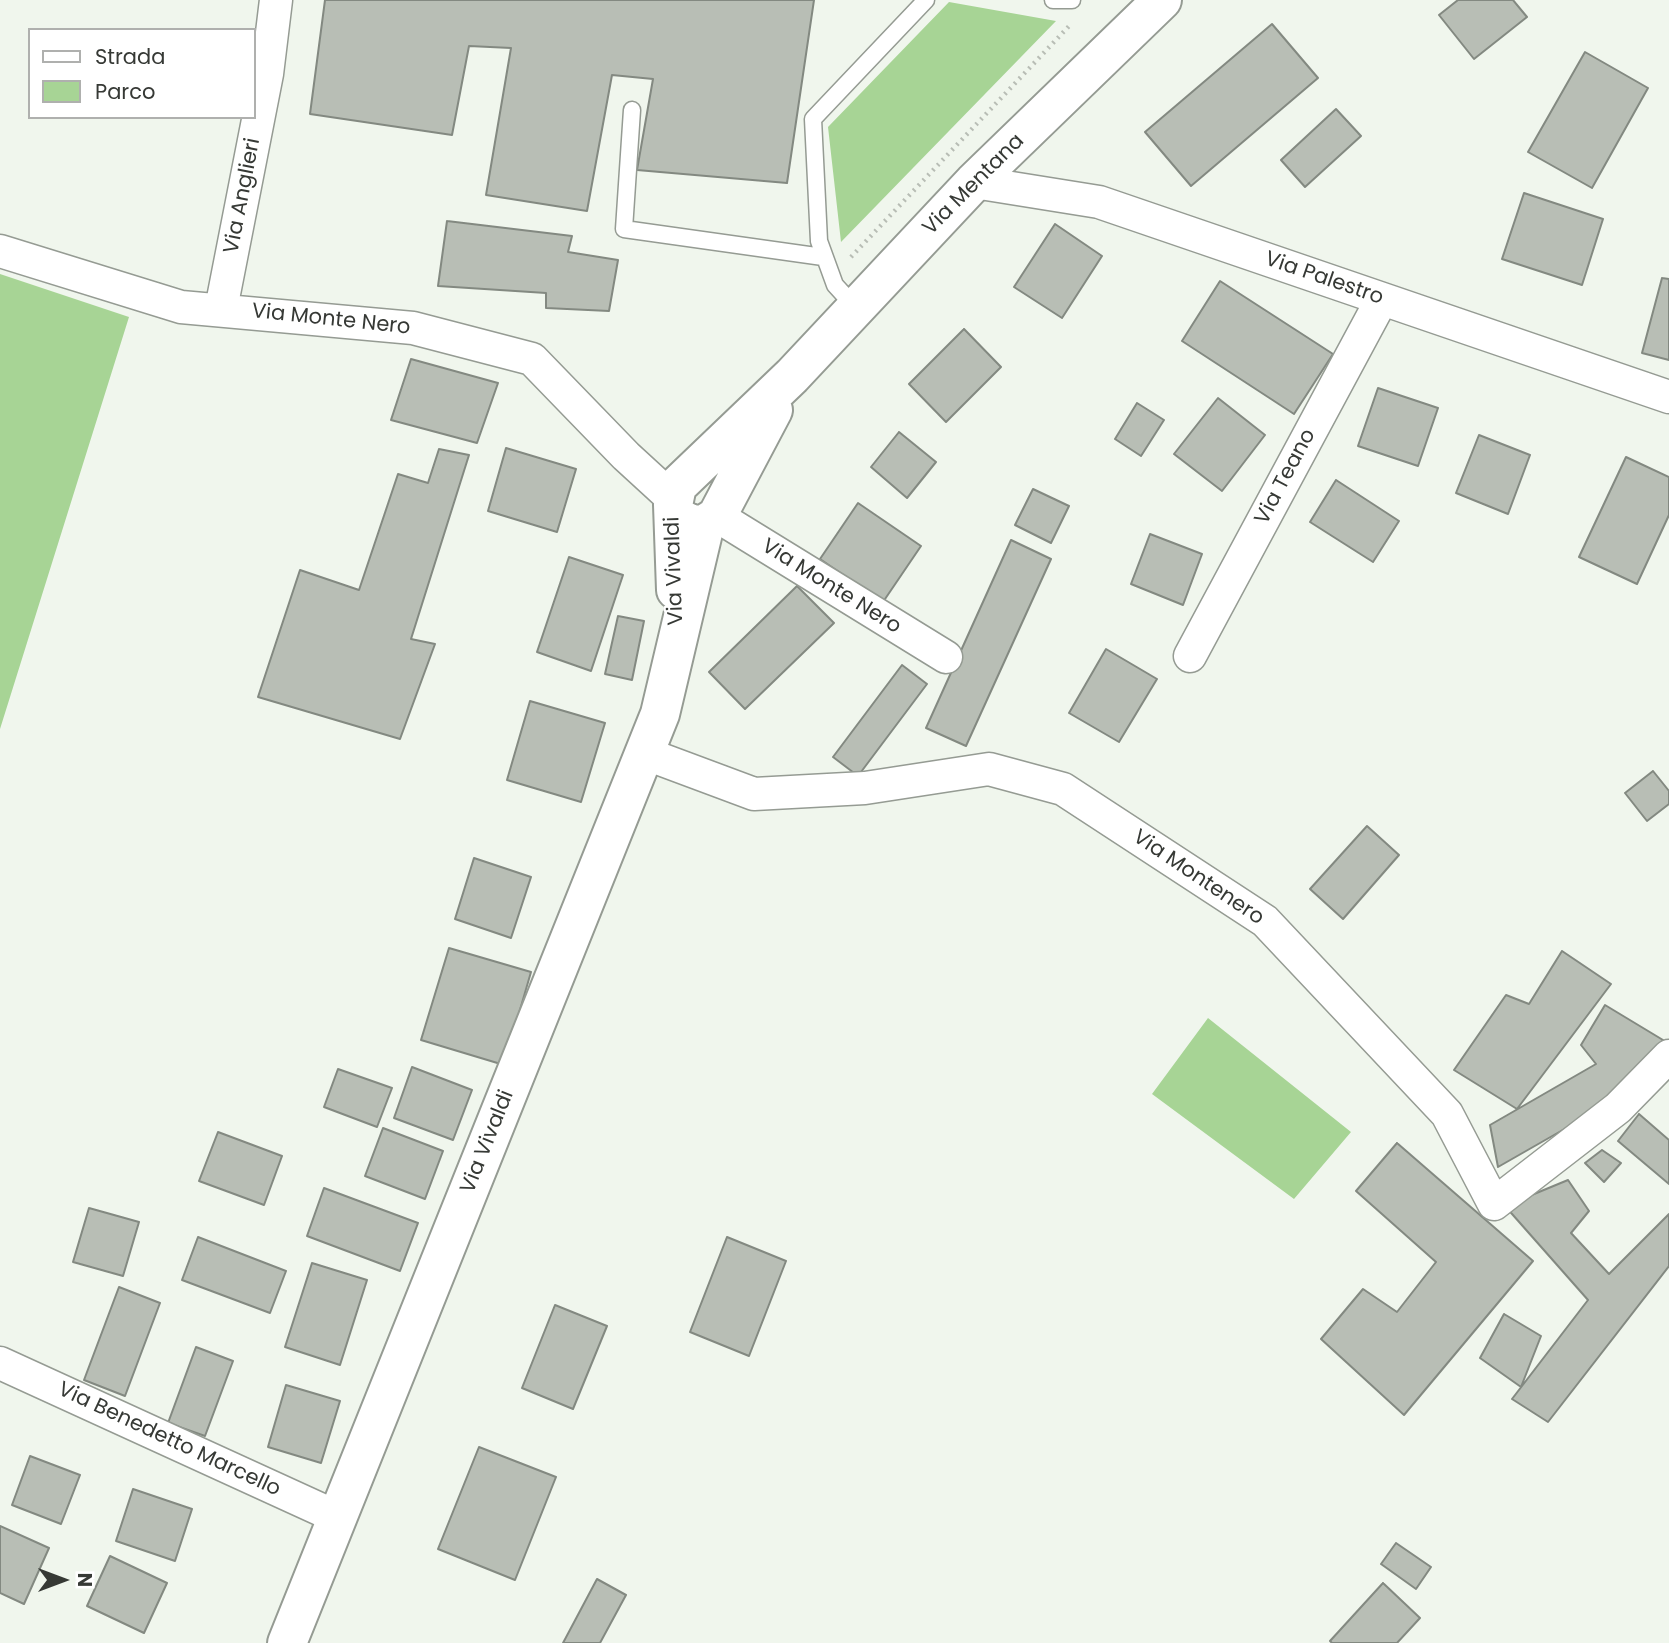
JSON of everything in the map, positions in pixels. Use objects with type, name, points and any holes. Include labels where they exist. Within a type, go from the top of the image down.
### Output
[{"type":"street","name":"Via Anglieri","points":[[220,309],[267,74],[276,0]]},
{"type":"street","name":"Via Mentana","points":[[695,501],[792,376],[974,182],[1162,0]]},
{"type":"street","name":"Via Palestro","points":[[974,182],[1099,202],[1669,397]]},
{"type":"street","name":"Via Monte Nero","points":[[0,251],[181,307],[413,327],[532,359],[626,456],[946,657]]},
{"type":"street","name":"Via Teano","points":[[1189,656],[1382,299]]},
{"type":"street","name":"Via Vivaldi","points":[[287,1643],[660,714],[677,637],[695,501]]},
{"type":"street","name":"Via Montenero","points":[[644,753],[754,794],[866,788],[989,769],[1063,789],[1265,921],[1447,1114],[1494,1204],[1618,1108],[1669,1056]]},
{"type":"street","name":"Via Benedetto Marcello","points":[[0,1363],[337,1517]]},
{"type":"lane","points":[[856,308],[835,285],[819,241],[813,119],[926,0]]},
{"type":"lane","points":[[1053,0],[1072,0]]},
{"type":"lane","points":[[632,110],[624,229],[823,257]]},
{"type":"green space","points":[[949,2],[1056,21],[841,242],[828,127]]},
{"type":"green space","points":[[0,274],[129,317],[0,729]]},
{"type":"green space","points":[[1208,1018],[1351,1132],[1294,1199],[1152,1094]]},
{"type":"building","points":[[325,0],[814,0],[787,183],[637,170],[653,79],[612,75],[587,211],[486,195],[511,48],[469,46],[452,135],[310,114]]},
{"type":"building","points":[[1458,0],[1513,0],[1527,17],[1474,59],[1439,15]]},
{"type":"building","points":[[1272,24],[1318,78],[1191,186],[1145,132]]},
{"type":"building","points":[[1585,52],[1648,88],[1592,188],[1528,152]]},
{"type":"building","points":[[1336,109],[1361,136],[1305,187],[1281,160]]},
{"type":"building","points":[[1524,193],[1603,219],[1582,285],[1502,259]]},
{"type":"building","points":[[447,221],[572,236],[568,252],[618,260],[609,311],[546,308],[546,293],[438,286]]},
{"type":"building","points":[[1055,224],[1102,256],[1062,318],[1014,287]]},
{"type":"building","points":[[1662,278],[1669,279],[1669,360],[1642,353]]},
{"type":"building","points":[[1220,281],[1333,354],[1294,414],[1182,341]]},
{"type":"building","points":[[964,329],[1001,367],[946,422],[909,384]]},
{"type":"building","points":[[411,359],[498,383],[477,443],[391,420]]},
{"type":"building","points":[[1378,388],[1438,408],[1418,466],[1358,446]]},
{"type":"building","points":[[1218,398],[1265,435],[1222,491],[1174,454]]},
{"type":"building","points":[[1137,403],[1164,420],[1141,456],[1115,439]]},
{"type":"building","points":[[899,432],[936,462],[907,498],[871,467]]},
{"type":"building","points":[[1479,435],[1530,455],[1508,514],[1456,493]]},
{"type":"building","points":[[506,448],[576,469],[557,532],[488,511]]},
{"type":"building","points":[[439,449],[469,455],[411,639],[435,644],[400,739],[258,697],[300,570],[359,590],[398,474],[428,483]]},
{"type":"building","points":[[1626,457],[1669,477],[1669,515],[1637,584],[1579,557]]},
{"type":"building","points":[[1336,480],[1399,521],[1373,562],[1310,522]]},
{"type":"building","points":[[1033,489],[1069,506],[1051,543],[1015,525]]},
{"type":"building","points":[[858,503],[921,546],[883,602],[820,559]]},
{"type":"building","points":[[1150,534],[1202,554],[1183,605],[1131,584]]},
{"type":"building","points":[[1011,540],[1051,559],[966,746],[926,728]]},
{"type":"building","points":[[569,557],[623,575],[591,671],[537,652]]},
{"type":"building","points":[[797,586],[834,623],[745,709],[709,672]]},
{"type":"building","points":[[618,616],[644,621],[632,680],[605,674]]},
{"type":"building","points":[[1106,649],[1157,679],[1119,742],[1069,713]]},
{"type":"building","points":[[902,665],[927,684],[858,776],[833,757]]},
{"type":"building","points":[[530,701],[605,723],[581,802],[507,780]]},
{"type":"building","points":[[1653,771],[1669,791],[1669,804],[1647,821],[1625,793]]},
{"type":"building","points":[[1367,826],[1399,855],[1343,919],[1310,889]]},
{"type":"building","points":[[474,858],[531,877],[511,938],[455,919]]},
{"type":"building","points":[[449,948],[531,972],[504,1065],[421,1040]]},
{"type":"building","points":[[1562,951],[1611,984],[1517,1109],[1454,1070],[1506,995],[1529,1004]]},
{"type":"building","points":[[1605,1005],[1663,1040],[1617,1099],[1498,1167],[1490,1125],[1596,1064],[1581,1045]]},
{"type":"building","points":[[412,1067],[472,1090],[453,1140],[394,1118]]},
{"type":"building","points":[[338,1069],[392,1088],[377,1127],[324,1107]]},
{"type":"building","points":[[1639,1114],[1669,1140],[1669,1184],[1618,1141]]},
{"type":"building","points":[[383,1128],[443,1151],[425,1199],[365,1176]]},
{"type":"building","points":[[218,1132],[282,1156],[264,1205],[199,1181]]},
{"type":"building","points":[[1397,1143],[1533,1261],[1404,1415],[1321,1339],[1363,1289],[1397,1312],[1436,1262],[1356,1191]]},
{"type":"building","points":[[1602,1150],[1621,1163],[1604,1182],[1585,1163]]},
{"type":"building","points":[[1568,1180],[1589,1211],[1571,1233],[1609,1274],[1669,1214],[1669,1266],[1548,1422],[1512,1399],[1588,1300],[1505,1206]]},
{"type":"building","points":[[324,1188],[418,1223],[400,1271],[307,1236]]},
{"type":"building","points":[[89,1208],[139,1222],[123,1276],[73,1262]]},
{"type":"building","points":[[198,1237],[286,1271],[270,1313],[182,1280]]},
{"type":"building","points":[[727,1237],[786,1261],[749,1356],[690,1332]]},
{"type":"building","points":[[312,1263],[367,1280],[340,1365],[285,1347]]},
{"type":"building","points":[[119,1287],[160,1303],[125,1396],[84,1380]]},
{"type":"building","points":[[555,1305],[607,1326],[573,1409],[522,1388]]},
{"type":"building","points":[[1504,1314],[1541,1336],[1521,1387],[1480,1358]]},
{"type":"building","points":[[196,1347],[233,1361],[205,1436],[168,1423]]},
{"type":"building","points":[[286,1385],[340,1401],[321,1463],[268,1447]]},
{"type":"building","points":[[479,1447],[556,1477],[515,1580],[438,1549]]},
{"type":"building","points":[[30,1456],[80,1475],[61,1524],[12,1505]]},
{"type":"building","points":[[133,1489],[192,1509],[175,1561],[116,1541]]},
{"type":"building","points":[[0,1526],[49,1548],[24,1604],[0,1593]]},
{"type":"building","points":[[1396,1543],[1431,1567],[1416,1589],[1381,1564]]},
{"type":"building","points":[[110,1556],[167,1583],[144,1633],[87,1606]]},
{"type":"building","points":[[597,1579],[626,1595],[600,1643],[563,1643]]},
{"type":"building","points":[[1383,1583],[1420,1618],[1397,1643],[1332,1643],[1330,1641]]}]
